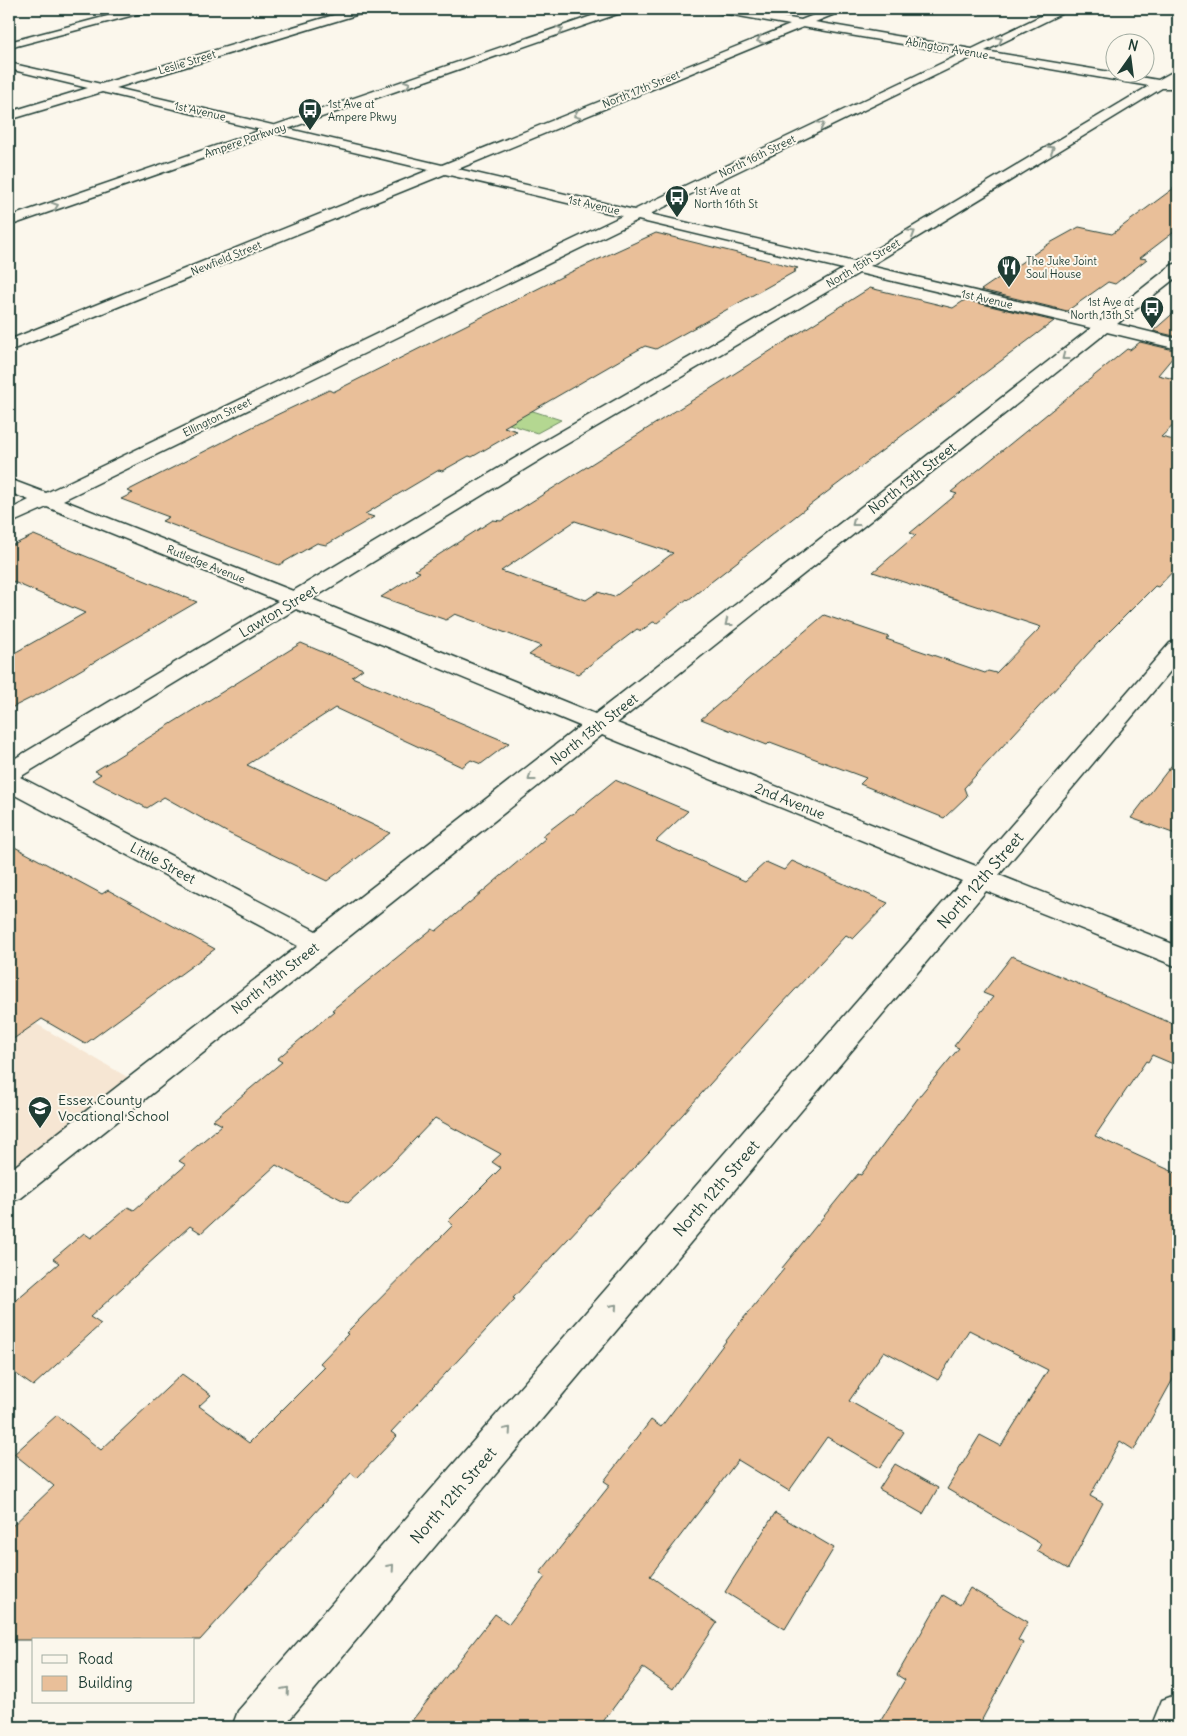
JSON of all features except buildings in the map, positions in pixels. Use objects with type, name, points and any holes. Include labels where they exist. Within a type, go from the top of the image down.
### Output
[{"type":"street","points":[[9,45],[145,9]]},
{"type":"street","name":"Leslie Street","points":[[9,116],[365,9]]},
{"type":"street","points":[[548,21],[584,9]]},
{"type":"street","name":"Ampere Parkway","points":[[9,222],[273,122],[622,9]]},
{"type":"street","name":"Abington Avenue","points":[[716,9],[1178,87]]},
{"type":"street","name":"North 17th Street","points":[[444,170],[838,9]]},
{"type":"street","name":"North 16th Street","points":[[425,316],[1063,9]]},
{"type":"street","points":[[88,14],[103,20]]},
{"type":"street","name":"1st Avenue","points":[[9,66],[248,123],[273,122],[444,170],[1178,344]]},
{"type":"street","name":"North 15th Street","points":[[546,448],[856,268],[1178,73]]},
{"type":"street","name":"Ampere Parkway","points":[[225,131],[248,123]]},
{"type":"street","name":"Newfield Street","points":[[9,346],[444,170]]},
{"type":"street","name":"North 13th Street","points":[[9,1189],[1178,268]]},
{"type":"street","name":"Ellington Street","points":[[9,518],[425,316]]},
{"type":"street","name":"Lawton Street","points":[[9,773],[546,448]]},
{"type":"street","name":"Rutledge Avenue","points":[[9,485],[402,645]]},
{"type":"street","name":"2nd Avenue","points":[[402,645],[1178,957]]},
{"type":"street","name":"North 12th Street","points":[[254,1727],[1178,648]]},
{"type":"street","name":"Little Street","points":[[9,782],[318,944]]},
{"type":"street","points":[[1173,1727],[1178,1716]]},
{"type":"shaded area","name":"Essex County Vocational School","points":[[9,1008],[134,1081],[9,1178]]},
{"type":"green space","points":[[464,389],[561,420],[537,433],[441,402]]},
{"type":"place","name":"1st Ave at Ampere Pkwy","points":[[310,131]]},
{"type":"place","name":"1st Ave at North 16th St","points":[[677,218]]},
{"type":"place","name":"The Juke Joint Soul House","points":[[1009,288]]},
{"type":"place","name":"1st Ave at North 13th St","points":[[1152,329]]},
{"type":"place","name":"Essex County Vocational School","points":[[40,1129]]}]
